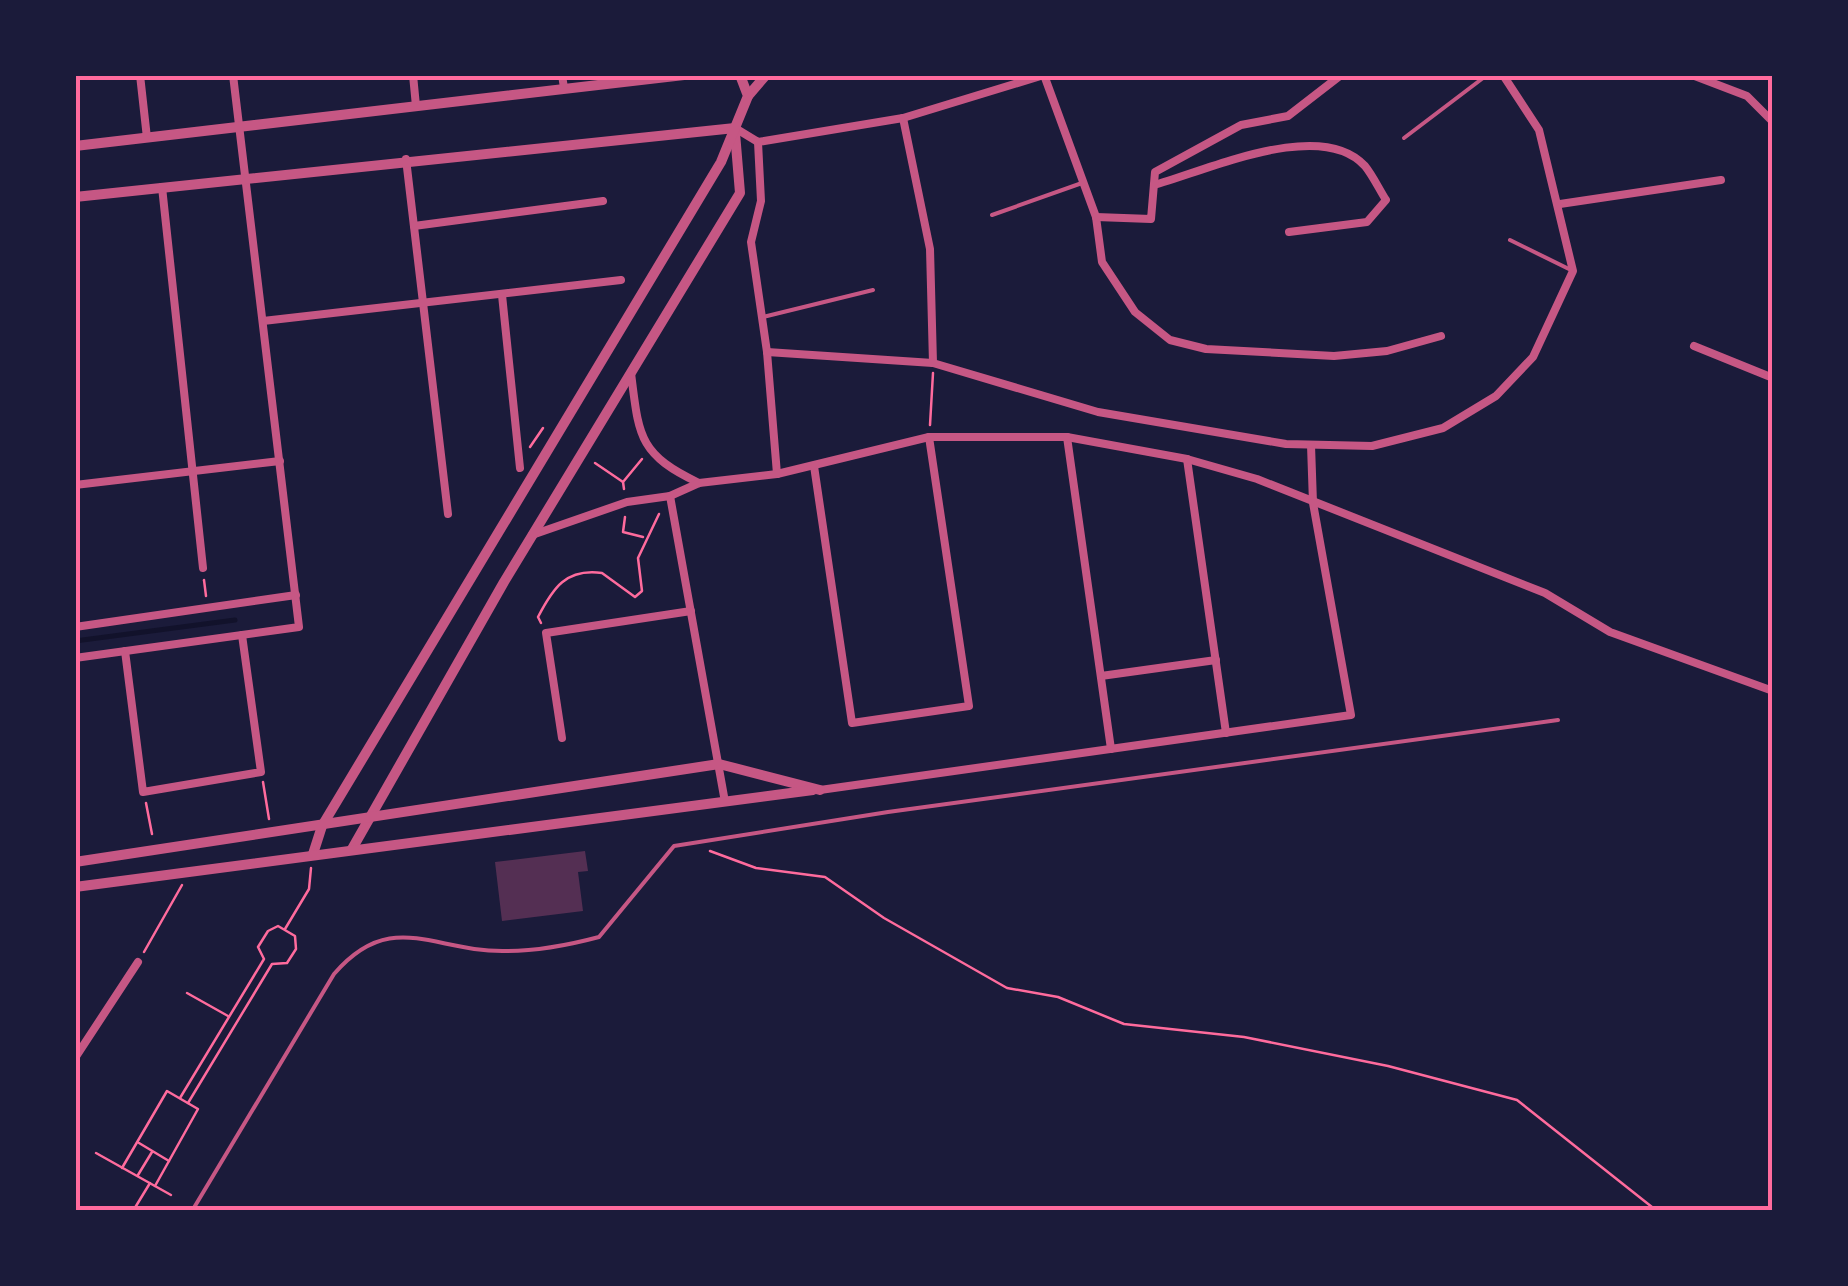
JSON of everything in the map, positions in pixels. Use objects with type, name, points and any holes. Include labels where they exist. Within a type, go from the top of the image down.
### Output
[{"type":"street","points":[[140,75],[147,138]]},
{"type":"street","points":[[75,658],[299,627],[233,75]]},
{"type":"street","points":[[413,75],[416,106]]},
{"type":"street","points":[[562,75],[564,88]]},
{"type":"street","points":[[75,146],[684,75]]},
{"type":"street","points":[[740,75],[748,96]]},
{"type":"street","points":[[313,854],[322,826],[721,162],[748,96],[766,75]]},
{"type":"street","points":[[75,197],[406,159],[735,128],[758,142],[903,118],[1044,75],[1096,217],[1102,262],[1134,312],[1170,340],[1206,349],[1334,356],[1388,351],[1441,336]]},
{"type":"street","points":[[1096,217],[1151,219],[1155,172],[1241,125],[1288,116],[1341,75]]},
{"type":"street","points":[[767,352],[933,363],[1098,412],[1310,445],[1372,446],[1443,428],[1496,396],[1532,357],[1572,271],[1560,204],[1539,130],[1503,75]]},
{"type":"street","points":[[1692,75],[1747,96],[1773,122]]},
{"type":"street","points":[[903,118],[930,249],[933,363]]},
{"type":"street","points":[[352,849],[532,536],[740,193],[735,128]]},
{"type":"street","points":[[758,142],[761,201],[751,242],[767,352],[777,474]]},
{"type":"street","points":[[1154,185],[1267,150],[1308,146],[1337,148],[1364,164],[1386,200],[1367,222],[1289,232]]},
{"type":"street","points":[[406,159],[448,514]]},
{"type":"street","points":[[1560,204],[1721,180]]},
{"type":"street","points":[[162,187],[204,568]]},
{"type":"street","points":[[414,226],[603,201]]},
{"type":"street","points":[[263,321],[621,280]]},
{"type":"street","points":[[502,296],[520,468]]},
{"type":"street","points":[[1694,346],[1773,378]]},
{"type":"street","points":[[631,373],[637,421],[657,462],[698,483]]},
{"type":"street","points":[[814,466],[852,724],[969,706],[929,437]]},
{"type":"street","points":[[532,536],[627,502],[670,496],[698,483],[777,474],[929,437],[1066,437],[1188,460],[1257,479],[1545,593],[1610,632],[1773,691]]},
{"type":"street","points":[[1066,437],[1111,749]]},
{"type":"street","points":[[75,887],[820,790],[1352,715],[1314,502],[1310,445]]},
{"type":"street","points":[[1188,460],[1226,732]]},
{"type":"street","points":[[75,485],[280,461]]},
{"type":"street","points":[[670,496],[725,802]]},
{"type":"street","points":[[75,627],[296,595]]},
{"type":"street","points":[[562,738],[546,633],[691,611]]},
{"type":"street","points":[[125,651],[144,792],[261,772],[242,635]]},
{"type":"street","points":[[1101,676],[1216,660]]},
{"type":"street","points":[[75,862],[719,764],[820,790]]},
{"type":"street","points":[[75,1058],[138,962]]},
{"type":"lane","points":[[1404,138],[1486,75]]},
{"type":"lane","points":[[992,214],[1082,183]]},
{"type":"lane","points":[[1510,240],[1572,271]]},
{"type":"lane","points":[[763,317],[873,290]]},
{"type":"lane","points":[[192,1211],[334,974],[358,947],[395,936],[504,952],[600,937],[674,846],[888,812],[1558,720]]},
{"type":"path","points":[[929,437],[933,363]]},
{"type":"path","points":[[520,468],[540,426],[555,436]]},
{"type":"path","points":[[582,454],[623,482]]},
{"type":"path","points":[[546,633],[538,617],[550,592],[568,575],[602,573],[635,597],[642,591],[638,558],[670,496]]},
{"type":"path","points":[[204,568],[207,608]]},
{"type":"path","points":[[261,772],[272,835]]},
{"type":"path","points":[[144,792],[155,850]]},
{"type":"path","points":[[700,850],[756,868],[825,877],[884,918],[1007,988],[1058,997],[1124,1024],[1244,1037],[1388,1066],[1517,1100],[1657,1211]]},
{"type":"path","points":[[284,930],[309,890],[313,854]]},
{"type":"path","points":[[138,962],[190,871]]},
{"type":"path","points":[[180,1098],[264,958],[258,948],[268,931],[278,926],[295,936],[296,949],[287,962],[272,964],[188,1103]]},
{"type":"path","points":[[187,993],[229,1016]]},
{"type":"path","points":[[122,1168],[167,1091],[198,1109],[169,1161],[133,1211]]},
{"type":"path","points":[[138,1142],[169,1161]]},
{"type":"path","points":[[138,1176],[153,1151]]},
{"type":"path","points":[[96,1153],[170,1194]]},
{"type":"building","points":[[585,851],[588,871],[578,872],[583,911],[502,921],[495,862]]},
{"type":"waterway","points":[[75,641],[235,620]]}]
